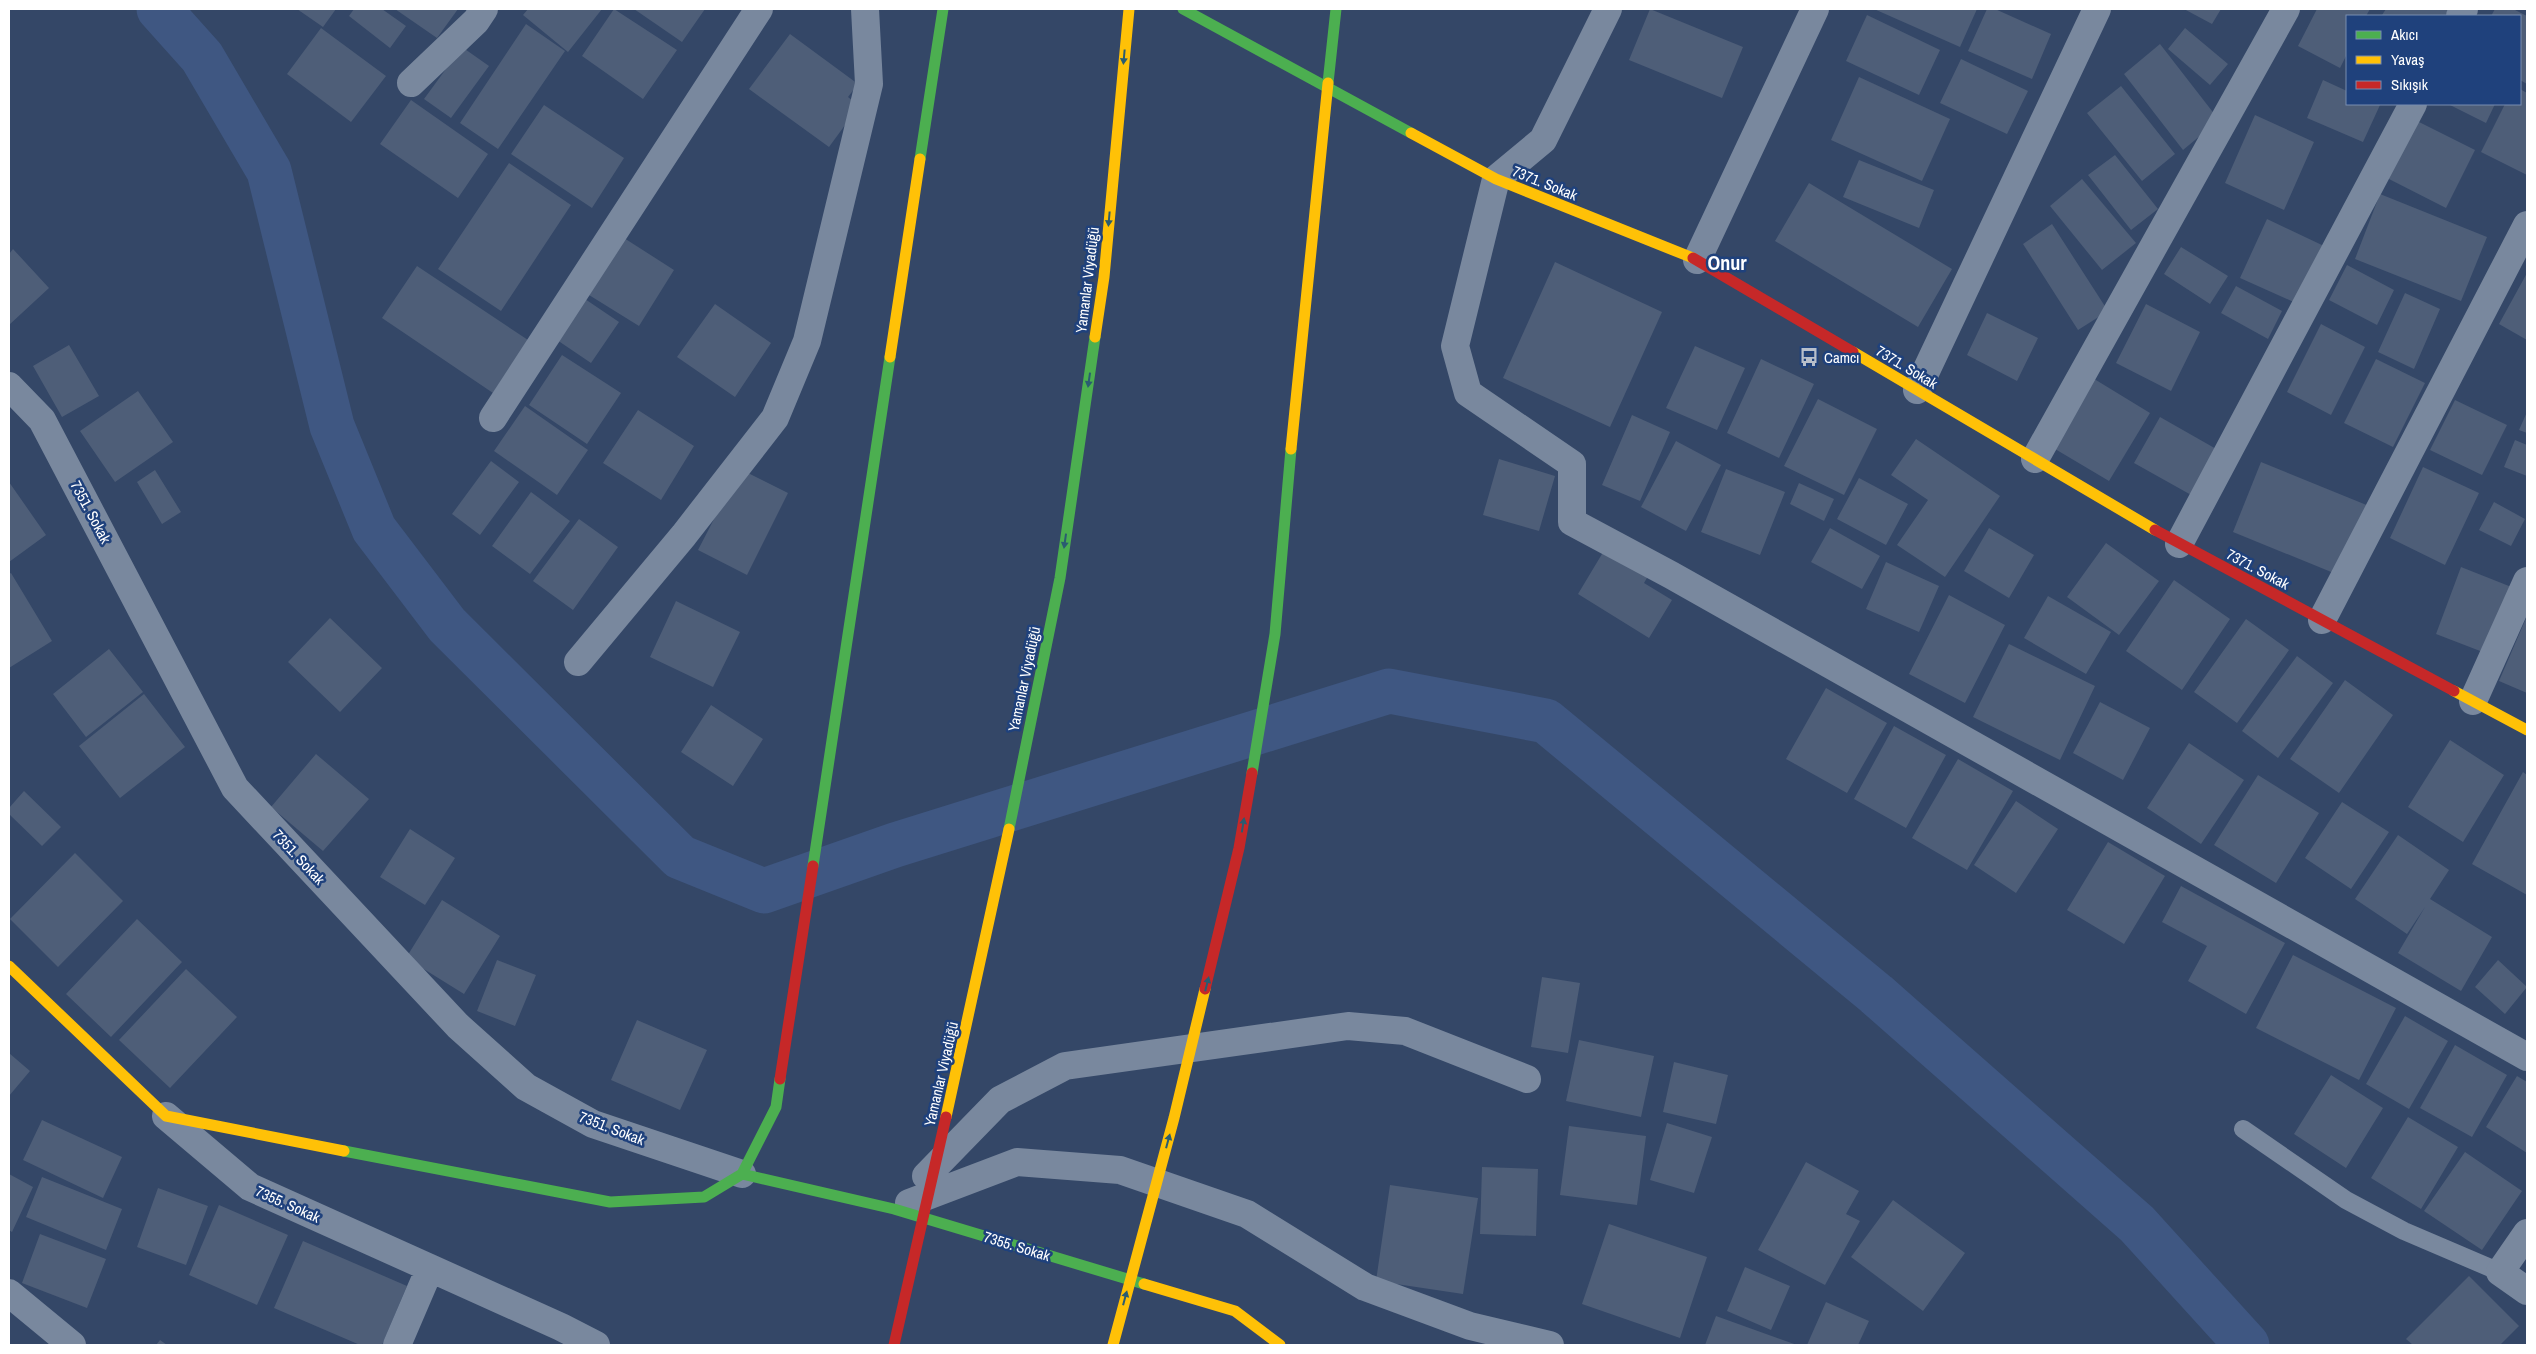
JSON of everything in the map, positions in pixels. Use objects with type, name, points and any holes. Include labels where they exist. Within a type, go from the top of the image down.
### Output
[{"type":"main road","points":[[166,1116],[610,1202],[704,1197],[742,1174],[776,1107],[943,9]]},
{"type":"main road","name":"Yamanlar Viyadüğü","points":[[894,1345],[983,954],[1060,578],[1104,276],[1129,9]]},
{"type":"main road","name":"7371. Sokak","points":[[1183,9],[1496,179],[1698,260],[2179,544],[2527,730]]},
{"type":"main road","points":[[1112,1345],[1174,1118],[1240,848],[1275,634],[1293,423],[1336,9]]},
{"type":"main road","name":"7355. Sokak","points":[[9,966],[166,1116]]},
{"type":"main road","name":"7355. Sokak","points":[[742,1174],[813,1192],[894,1209],[1235,1311],[1280,1345]]},
{"type":"street","points":[[411,83],[476,21],[484,9]]},
{"type":"street","points":[[492,418],[725,58],[759,9]]},
{"type":"street","points":[[578,662],[684,535],[775,418],[807,341],[869,84],[865,9]]},
{"type":"street","points":[[1608,9],[1543,140],[1496,179],[1455,346],[1468,393],[1572,464],[1572,522],[1671,575],[2527,1057]]},
{"type":"street","points":[[1698,260],[1815,9]]},
{"type":"street","points":[[1916,390],[2097,9]]},
{"type":"street","points":[[2035,459],[2286,9]]},
{"type":"street","points":[[2179,544],[2412,105]]},
{"type":"street","points":[[2322,620],[2527,225]]},
{"type":"street","name":"7351. Sokak","points":[[9,386],[42,420],[235,788],[458,1026],[526,1087],[594,1124],[742,1174]]},
{"type":"street","points":[[2473,701],[2527,581]]},
{"type":"street","points":[[894,1209],[1000,1100],[1065,1066],[1348,1026],[1405,1031],[1527,1079]]},
{"type":"street","name":"7355. Sokak","points":[[166,1116],[250,1187],[596,1345]]},
{"type":"street","points":[[894,1209],[1016,1162],[1120,1170],[1247,1214],[1365,1287],[1470,1326],[1550,1345]]},
{"type":"street","points":[[2527,1233],[2500,1272],[2527,1291]]},
{"type":"street","points":[[397,1345],[430,1268]]},
{"type":"street","points":[[9,1293],[72,1345]]},
{"type":"lane","points":[[2243,1129],[2346,1200],[2404,1231],[2500,1272]]},
{"type":"building","points":[[297,9],[336,9],[323,27]]},
{"type":"building","points":[[354,9],[382,9],[406,26],[390,48],[349,16]]},
{"type":"building","points":[[395,9],[458,9],[437,38]]},
{"type":"building","points":[[528,9],[602,9],[568,52],[523,15]]},
{"type":"building","points":[[614,9],[677,50],[643,99],[582,56]]},
{"type":"building","points":[[634,9],[705,9],[682,42]]},
{"type":"building","points":[[1650,9],[1743,47],[1722,98],[1629,60]]},
{"type":"building","points":[[1874,9],[1977,9],[1960,47]]},
{"type":"building","points":[[1987,9],[1995,9],[2051,34],[2032,79],[1968,51]]},
{"type":"building","points":[[2184,9],[2221,9],[2212,24]]},
{"type":"building","points":[[2317,9],[2370,9],[2367,15],[2346,15],[2346,56],[2340,68],[2298,46]]},
{"type":"building","points":[[2386,9],[2451,9],[2448,15],[2382,15]]},
{"type":"building","points":[[2495,9],[2513,9],[2527,16],[2527,84],[2521,81],[2521,15],[2492,15]]},
{"type":"building","points":[[1867,15],[1940,50],[1919,95],[1846,61]]},
{"type":"building","points":[[526,24],[565,51],[498,149],[460,123]]},
{"type":"building","points":[[321,28],[386,76],[351,122],[287,74]]},
{"type":"building","points":[[2185,28],[2228,64],[2210,85],[2168,49]]},
{"type":"building","points":[[790,34],[858,84],[848,97],[859,106],[829,147],[749,89]]},
{"type":"building","points":[[2160,44],[2219,120],[2183,150],[2124,74]]},
{"type":"building","points":[[462,47],[489,66],[451,118],[424,99]]},
{"type":"building","points":[[1961,59],[2028,91],[2007,134],[1940,103]]},
{"type":"building","points":[[1859,77],[1950,119],[1922,181],[1831,140]]},
{"type":"building","points":[[2323,80],[2346,91],[2346,105],[2380,105],[2363,142],[2307,118]]},
{"type":"building","points":[[2121,86],[2175,154],[2142,181],[2087,113]]},
{"type":"building","points":[[2521,90],[2527,93],[2527,175],[2481,152],[2504,105],[2521,105]]},
{"type":"building","points":[[411,100],[488,154],[458,198],[380,144]]},
{"type":"building","points":[[544,105],[624,158],[592,208],[511,154]]},
{"type":"building","points":[[2450,105],[2495,105],[2486,123]]},
{"type":"building","points":[[2255,115],[2314,142],[2284,210],[2225,183]]},
{"type":"building","points":[[2417,121],[2475,150],[2446,208],[2387,178]]},
{"type":"building","points":[[2115,155],[2158,209],[2131,230],[2088,175]]},
{"type":"building","points":[[1859,160],[1934,190],[1919,228],[1843,197]]},
{"type":"building","points":[[509,163],[571,205],[501,311],[438,269]]},
{"type":"building","points":[[2082,179],[2136,243],[2102,270],[2050,206]]},
{"type":"building","points":[[1809,183],[1952,269],[1918,327],[1775,241]]},
{"type":"building","points":[[2380,194],[2487,237],[2461,301],[2355,259]]},
{"type":"building","points":[[2267,219],[2324,246],[2298,304],[2240,278]]},
{"type":"building","points":[[2052,224],[2108,311],[2078,330],[2023,244]]},
{"type":"building","points":[[624,238],[674,270],[639,326],[589,295]]},
{"type":"building","points":[[2181,247],[2228,276],[2210,304],[2164,274]]},
{"type":"building","points":[[13,249],[49,288],[9,325],[9,254]]},
{"type":"building","points":[[1555,262],[1662,312],[1610,427],[1503,378]]},
{"type":"building","points":[[2347,265],[2394,290],[2377,325],[2329,300]]},
{"type":"building","points":[[417,266],[528,340],[493,393],[382,318]]},
{"type":"building","points":[[2527,273],[2527,340],[2499,324]]},
{"type":"building","points":[[2236,286],[2282,311],[2268,339],[2221,313]]},
{"type":"building","points":[[2405,293],[2440,309],[2414,369],[2378,352]]},
{"type":"building","points":[[585,299],[619,322],[591,363],[557,340]]},
{"type":"building","points":[[715,304],[771,343],[735,397],[677,357]]},
{"type":"building","points":[[2146,304],[2200,332],[2171,391],[2116,363]]},
{"type":"building","points":[[1987,313],[2038,338],[2017,381],[1967,355]]},
{"type":"building","points":[[2321,324],[2365,347],[2331,415],[2287,392]]},
{"type":"building","points":[[69,345],[99,396],[62,417],[33,366]]},
{"type":"building","points":[[1695,346],[1745,368],[1717,430],[1666,408]]},
{"type":"building","points":[[562,355],[621,393],[587,444],[529,405]]},
{"type":"building","points":[[1761,359],[1814,384],[1779,458],[1727,433]]},
{"type":"building","points":[[2376,359],[2425,383],[2393,447],[2344,423]]},
{"type":"building","points":[[2091,377],[2150,413],[2109,481],[2050,446]]},
{"type":"building","points":[[138,391],[173,442],[115,482],[80,431]]},
{"type":"building","points":[[1818,399],[1877,429],[1844,495],[1784,466]]},
{"type":"building","points":[[2455,400],[2507,425],[2482,475],[2430,450]]},
{"type":"building","points":[[525,406],[588,450],[557,495],[494,451]]},
{"type":"building","points":[[638,410],[694,446],[661,500],[603,463]]},
{"type":"building","points":[[2527,412],[2527,433],[2519,430]]},
{"type":"building","points":[[1632,415],[1670,432],[1640,501],[1602,485]]},
{"type":"building","points":[[2160,417],[2218,450],[2193,496],[2134,463]]},
{"type":"building","points":[[1916,439],[2000,496],[1945,577],[1897,545],[1928,500],[1891,475]]},
{"type":"building","points":[[2515,440],[2527,445],[2527,476],[2504,467]]},
{"type":"building","points":[[1676,441],[1721,465],[1686,531],[1641,507]]},
{"type":"building","points":[[1499,459],[1555,476],[1539,531],[1483,515]]},
{"type":"building","points":[[491,461],[519,482],[480,535],[452,514]]},
{"type":"building","points":[[2261,462],[2369,506],[2341,576],[2233,532]]},
{"type":"building","points":[[2423,467],[2479,493],[2445,565],[2390,538]]},
{"type":"building","points":[[740,469],[788,493],[747,575],[698,550]]},
{"type":"building","points":[[1726,469],[1785,492],[1760,555],[1701,532]]},
{"type":"building","points":[[155,470],[181,512],[162,524],[137,482]]},
{"type":"building","points":[[1859,478],[1908,504],[1886,545],[1837,519]]},
{"type":"building","points":[[9,482],[46,535],[9,562]]},
{"type":"building","points":[[1799,483],[1834,499],[1824,521],[1790,504]]},
{"type":"building","points":[[531,492],[570,521],[530,574],[492,546]]},
{"type":"building","points":[[2494,502],[2525,519],[2511,546],[2479,530]]},
{"type":"building","points":[[579,519],[618,547],[573,610],[533,581]]},
{"type":"building","points":[[1830,528],[1880,556],[1862,589],[1811,562]]},
{"type":"building","points":[[1989,528],[2034,555],[2009,598],[1964,571]]},
{"type":"building","points":[[2106,543],[2159,581],[2119,635],[2067,597]]},
{"type":"building","points":[[1608,544],[1651,571],[1644,583],[1672,600],[1649,638],[1578,594]]},
{"type":"building","points":[[1886,562],[1939,586],[1919,632],[1866,609]]},
{"type":"building","points":[[2461,567],[2514,588],[2488,654],[2436,634]]},
{"type":"building","points":[[11,573],[52,641],[9,668],[9,574]]},
{"type":"building","points":[[2174,580],[2230,619],[2182,690],[2126,651]]},
{"type":"building","points":[[1949,595],[2005,625],[1965,703],[1909,674]]},
{"type":"building","points":[[2048,596],[2111,632],[2086,674],[2024,638]]},
{"type":"building","points":[[676,601],[740,632],[713,687],[650,657]]},
{"type":"building","points":[[2527,616],[2527,693],[2499,681]]},
{"type":"building","points":[[330,618],[382,668],[340,712],[288,662]]},
{"type":"building","points":[[2246,619],[2289,650],[2237,723],[2194,692]]},
{"type":"building","points":[[2009,644],[2095,686],[2060,760],[1973,717]]},
{"type":"building","points":[[109,649],[143,692],[86,737],[53,694]]},
{"type":"building","points":[[2297,656],[2333,683],[2278,758],[2242,731]]},
{"type":"building","points":[[2345,680],[2393,715],[2339,793],[2290,759]]},
{"type":"building","points":[[1826,688],[1887,723],[1847,793],[1786,759]]},
{"type":"building","points":[[144,694],[185,747],[120,798],[79,746]]},
{"type":"building","points":[[2100,702],[2150,728],[2123,780],[2073,753]]},
{"type":"building","points":[[711,705],[763,739],[733,786],[681,752]]},
{"type":"building","points":[[1894,726],[1946,755],[1906,828],[1854,799]]},
{"type":"building","points":[[2450,740],[2504,775],[2463,842],[2408,807]]},
{"type":"building","points":[[2189,743],[2244,780],[2201,844],[2147,808]]},
{"type":"building","points":[[316,754],[369,799],[323,851],[271,807]]},
{"type":"building","points":[[1958,759],[2013,791],[1967,870],[1912,838]]},
{"type":"building","points":[[2523,772],[2527,775],[2527,895],[2472,864]]},
{"type":"building","points":[[2258,775],[2319,813],[2276,883],[2214,845]]},
{"type":"building","points":[[24,791],[61,827],[42,846],[9,814],[9,808]]},
{"type":"building","points":[[2016,801],[2058,829],[2016,893],[1974,865]]},
{"type":"building","points":[[2342,802],[2389,832],[2351,889],[2305,858]]},
{"type":"building","points":[[410,829],[455,858],[425,905],[380,877]]},
{"type":"building","points":[[2398,835],[2449,870],[2430,899],[2492,937],[2461,991],[2398,953],[2425,907],[2407,934],[2355,899]]},
{"type":"building","points":[[2108,842],[2165,876],[2124,944],[2067,910]]},
{"type":"building","points":[[75,853],[123,901],[58,967],[10,919]]},
{"type":"building","points":[[2181,886],[2285,943],[2246,1014],[2188,981],[2207,946],[2162,922]]},
{"type":"building","points":[[442,900],[500,936],[464,994],[406,958]]},
{"type":"building","points":[[137,919],[182,962],[111,1037],[66,994]]},
{"type":"building","points":[[2293,955],[2396,1008],[2359,1080],[2256,1028]]},
{"type":"building","points":[[497,960],[536,975],[515,1026],[477,1011]]},
{"type":"building","points":[[2498,960],[2527,987],[2505,1014],[2475,987]]},
{"type":"building","points":[[186,969],[237,1017],[170,1088],[119,1040]]},
{"type":"building","points":[[1542,977],[1580,983],[1568,1053],[1531,1047]]},
{"type":"building","points":[[2405,1016],[2448,1041],[2409,1109],[2366,1084]]},
{"type":"building","points":[[637,1020],[707,1050],[680,1110],[611,1080]]},
{"type":"building","points":[[1579,1040],[1654,1056],[1641,1117],[1566,1101]]},
{"type":"building","points":[[2455,1045],[2507,1075],[2472,1137],[2420,1108]]},
{"type":"building","points":[[9,1053],[30,1071],[9,1096]]},
{"type":"building","points":[[1674,1062],[1728,1075],[1716,1124],[1663,1112]]},
{"type":"building","points":[[2331,1075],[2383,1108],[2346,1168],[2294,1134]]},
{"type":"building","points":[[2517,1076],[2527,1082],[2527,1153],[2486,1127]]},
{"type":"building","points":[[2408,1117],[2458,1147],[2421,1209],[2371,1178]]},
{"type":"building","points":[[42,1120],[122,1157],[103,1198],[23,1160]]},
{"type":"building","points":[[1667,1123],[1712,1137],[1694,1193],[1650,1180]]},
{"type":"building","points":[[1569,1126],[1646,1136],[1637,1205],[1560,1195]]},
{"type":"building","points":[[2465,1152],[2522,1191],[2482,1250],[2424,1211]]},
{"type":"building","points":[[1806,1162],[1859,1191],[1846,1214],[1860,1221],[1825,1285],[1758,1250]]},
{"type":"building","points":[[1482,1167],[1538,1169],[1536,1236],[1480,1234]]},
{"type":"building","points":[[9,1174],[33,1187],[12,1232],[9,1230]]},
{"type":"building","points":[[42,1177],[122,1209],[106,1250],[26,1217]]},
{"type":"building","points":[[1390,1185],[1478,1198],[1463,1294],[1376,1281]]},
{"type":"building","points":[[158,1188],[208,1206],[186,1265],[137,1247]]},
{"type":"building","points":[[1893,1200],[1965,1253],[1923,1311],[1851,1257]]},
{"type":"building","points":[[219,1205],[288,1235],[257,1305],[189,1275]]},
{"type":"building","points":[[1609,1224],[1707,1257],[1680,1338],[1582,1304]]},
{"type":"building","points":[[40,1234],[106,1259],[87,1308],[22,1283]]},
{"type":"building","points":[[303,1241],[407,1286],[382,1345],[360,1345],[274,1308]]},
{"type":"building","points":[[1745,1267],[1790,1286],[1771,1330],[1727,1311]]},
{"type":"building","points":[[2469,1276],[2519,1326],[2500,1345],[2413,1345],[2406,1339]]},
{"type":"building","points":[[1826,1302],[1869,1321],[1858,1345],[1807,1345]]},
{"type":"building","points":[[1716,1316],[1797,1345],[1705,1345]]},
{"type":"building","points":[[160,1340],[167,1345],[156,1345]]},
{"type":"waterway","points":[[159,9],[202,57],[269,171],[332,426],[374,529],[447,625],[680,857],[764,891],[895,845],[1389,691],[1546,721],[1876,994],[2137,1224],[2247,1345]]},
{"type":"traffic: fast","points":[[920,159],[943,9]]},
{"type":"traffic: fast","points":[[1183,9],[1411,133]]},
{"type":"traffic: fast","points":[[1328,83],[1336,9]]},
{"type":"traffic: fast","points":[[1009,829],[1060,578],[1095,337]]},
{"type":"traffic: fast","points":[[813,866],[890,357]]},
{"type":"traffic: fast","points":[[1252,773],[1275,634],[1291,449]]},
{"type":"traffic: fast","points":[[344,1151],[610,1202],[704,1197],[742,1174],[776,1107],[780,1079]]},
{"type":"traffic: fast","points":[[742,1174],[894,1209],[1144,1284]]},
{"type":"traffic: slow","points":[[1095,337],[1104,277],[1129,9]]},
{"type":"traffic: slow","points":[[1291,449],[1328,83]]},
{"type":"traffic: slow","points":[[1411,133],[1496,179],[1693,258]]},
{"type":"traffic: slow","points":[[890,357],[920,159]]},
{"type":"traffic: slow","points":[[1853,352],[2155,530]]},
{"type":"traffic: slow","points":[[2454,691],[2527,730]]},
{"type":"traffic: slow","points":[[946,1117],[1009,829]]},
{"type":"traffic: slow","points":[[9,966],[166,1116],[344,1151]]},
{"type":"traffic: slow","points":[[1113,1345],[1174,1118],[1205,989]]},
{"type":"traffic: slow","points":[[1144,1284],[1235,1311],[1280,1345]]},
{"type":"traffic: jam","points":[[1693,258],[1853,352]]},
{"type":"traffic: jam","points":[[2155,530],[2454,691]]},
{"type":"traffic: jam","points":[[1205,989],[1239,848],[1252,773]]},
{"type":"traffic: jam","points":[[780,1079],[813,866]]},
{"type":"traffic: jam","points":[[894,1345],[946,1117]]},
{"type":"place","name":"Camcı","points":[[1809,357]]},
{"type":"district","name":"Onur","points":[[1727,262]]}]
